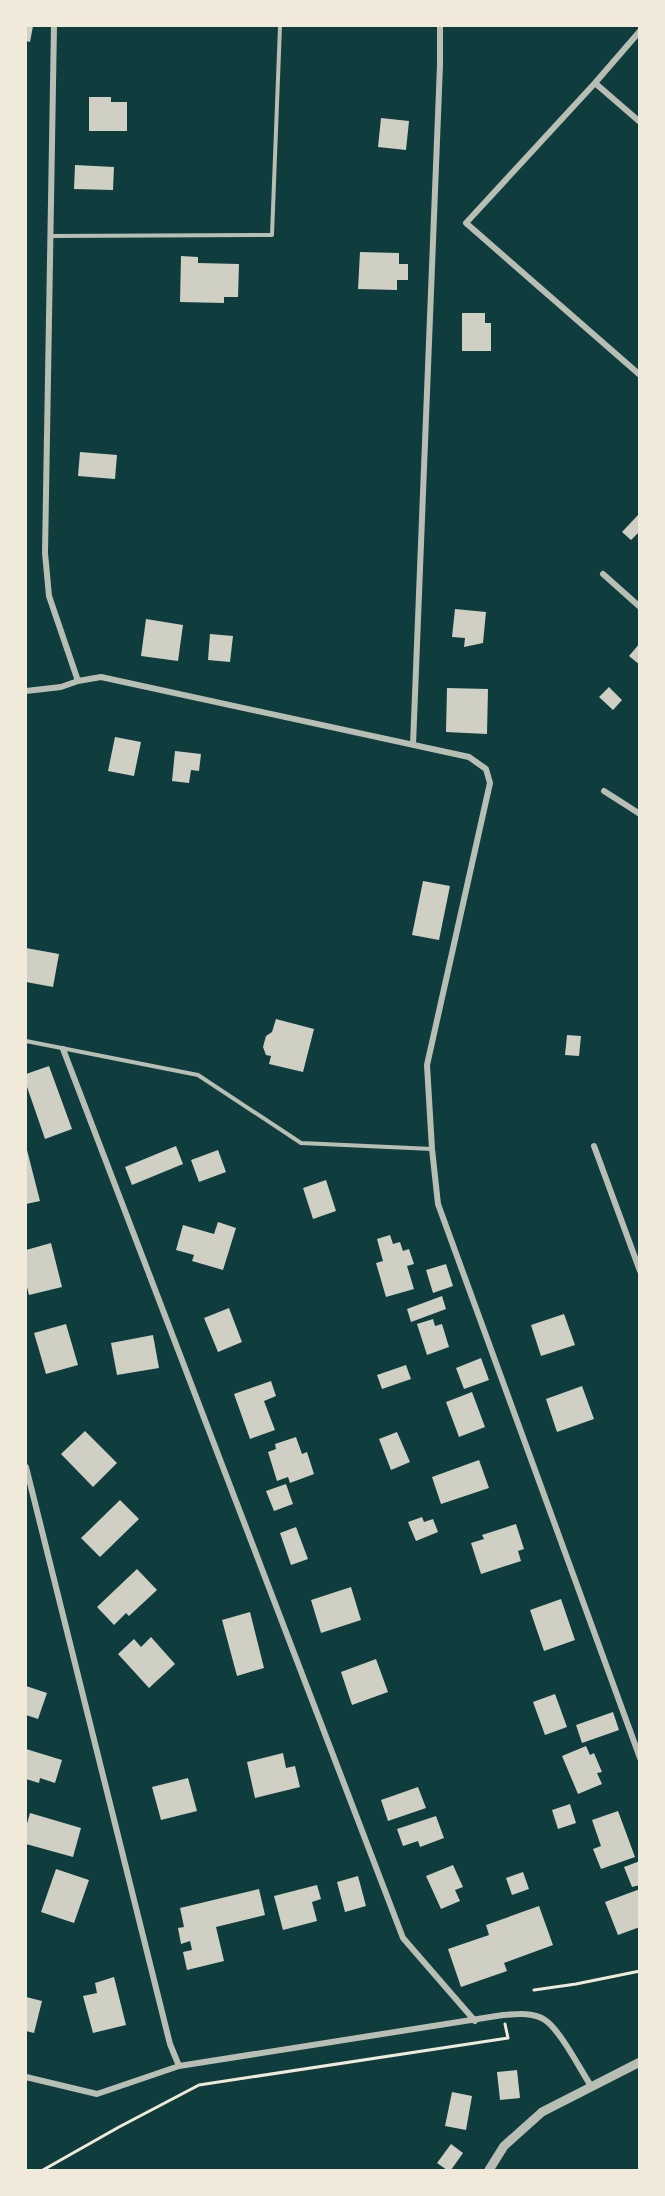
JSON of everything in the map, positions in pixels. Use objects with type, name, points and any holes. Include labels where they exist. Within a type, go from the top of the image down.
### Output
[{"type":"street","points":[[54,26],[45,553],[49,596],[78,681]]},
{"type":"street","points":[[413,745],[440,26]]},
{"type":"street","points":[[639,31],[595,83],[466,223],[639,375]]},
{"type":"street","points":[[595,83],[639,122]]},
{"type":"street","points":[[603,574],[639,607]]},
{"type":"street","points":[[26,691],[61,687],[78,681],[101,678],[469,758],[486,769],[490,783],[427,1065],[438,1204],[639,1758]]},
{"type":"street","points":[[604,791],[639,814]]},
{"type":"street","points":[[63,1049],[403,1938],[475,2020]]},
{"type":"street","points":[[594,1146],[639,1271]]},
{"type":"street","points":[[26,1467],[170,2044],[179,2066]]},
{"type":"street","points":[[26,2077],[98,2094],[179,2066],[503,2015],[525,2014],[544,2020],[557,2033],[591,2086]]},
{"type":"street","points":[[489,2170],[504,2146],[542,2112],[639,2062]]},
{"type":"lane","points":[[51,236],[272,235],[280,26]]},
{"type":"lane","points":[[26,1041],[198,1075],[301,1143],[432,1149]]},
{"type":"path","points":[[534,1990],[639,1971]]},
{"type":"path","points":[[43,2170],[199,2085],[508,2038],[503,2015]]},
{"type":"building","points":[[26,26],[33,26],[30,42],[26,41]]},
{"type":"building","points":[[89,97],[111,97],[111,102],[127,102],[127,131],[89,131]]},
{"type":"building","points":[[381,118],[409,121],[406,150],[378,147]]},
{"type":"building","points":[[75,165],[114,167],[113,190],[74,189]]},
{"type":"building","points":[[360,252],[399,253],[399,264],[408,264],[408,280],[397,280],[397,290],[358,289]]},
{"type":"building","points":[[181,256],[198,257],[198,263],[239,264],[238,297],[224,297],[224,303],[180,302]]},
{"type":"building","points":[[462,313],[485,313],[485,323],[491,323],[491,351],[462,351]]},
{"type":"building","points":[[80,452],[117,455],[115,479],[78,476]]},
{"type":"building","points":[[638,515],[640,531],[631,540],[622,532]]},
{"type":"building","points":[[455,609],[486,612],[483,643],[464,647],[465,638],[452,637]]},
{"type":"building","points":[[146,619],[183,625],[178,661],[141,656]]},
{"type":"building","points":[[210,634],[233,636],[230,662],[208,660]]},
{"type":"building","points":[[640,643],[640,665],[629,656]]},
{"type":"building","points":[[609,687],[622,700],[613,710],[599,697]]},
{"type":"building","points":[[447,688],[488,689],[487,734],[446,732]]},
{"type":"building","points":[[115,737],[141,742],[134,776],[108,771]]},
{"type":"building","points":[[175,751],[201,754],[199,771],[191,770],[189,783],[172,781]]},
{"type":"building","points":[[423,881],[450,886],[439,940],[412,935]]},
{"type":"building","points":[[26,948],[59,954],[53,987],[26,982]]},
{"type":"building","points":[[276,1019],[314,1029],[303,1072],[269,1064],[271,1056],[266,1055],[263,1047],[266,1036],[272,1032]]},
{"type":"building","points":[[567,1035],[581,1036],[579,1056],[565,1055]]},
{"type":"building","points":[[49,1066],[72,1129],[45,1139],[26,1084],[26,1074]]},
{"type":"building","points":[[26,1146],[40,1201],[26,1204]]},
{"type":"building","points":[[176,1146],[183,1164],[132,1185],[125,1167]]},
{"type":"building","points":[[218,1150],[226,1172],[199,1182],[191,1160]]},
{"type":"building","points":[[326,1180],[336,1211],[313,1219],[303,1188]]},
{"type":"building","points":[[218,1222],[236,1228],[223,1270],[192,1261],[194,1255],[176,1250],[183,1225],[214,1234]]},
{"type":"building","points":[[390,1235],[393,1244],[400,1242],[403,1251],[409,1249],[414,1264],[407,1266],[414,1289],[386,1297],[376,1263],[383,1261],[377,1239]]},
{"type":"building","points":[[51,1243],[62,1287],[29,1295],[26,1283],[26,1250]]},
{"type":"building","points":[[446,1264],[453,1286],[433,1293],[426,1270]]},
{"type":"building","points":[[442,1296],[446,1309],[411,1322],[407,1309]]},
{"type":"building","points":[[229,1308],[242,1342],[218,1352],[204,1318]]},
{"type":"building","points":[[564,1314],[575,1345],[541,1356],[531,1325]]},
{"type":"building","points":[[433,1319],[435,1326],[442,1324],[449,1347],[427,1355],[417,1324]]},
{"type":"building","points":[[66,1324],[78,1365],[46,1374],[34,1333]]},
{"type":"building","points":[[153,1335],[159,1368],[117,1375],[111,1343]]},
{"type":"building","points":[[481,1358],[489,1380],[464,1389],[456,1368]]},
{"type":"building","points":[[406,1365],[411,1379],[382,1389],[377,1375]]},
{"type":"building","points":[[271,1381],[276,1396],[264,1401],[275,1430],[250,1439],[234,1394]]},
{"type":"building","points":[[582,1386],[594,1419],[557,1432],[546,1399]]},
{"type":"building","points":[[472,1392],[485,1427],[459,1437],[446,1402]]},
{"type":"building","points":[[85,1431],[117,1463],[93,1487],[61,1454]]},
{"type":"building","points":[[397,1432],[410,1462],[391,1470],[379,1439]]},
{"type":"building","points":[[296,1437],[302,1454],[307,1452],[314,1474],[290,1483],[288,1477],[277,1481],[268,1452],[276,1449],[275,1444]]},
{"type":"building","points":[[479,1460],[489,1488],[441,1504],[432,1477]]},
{"type":"building","points":[[286,1484],[293,1504],[274,1511],[266,1491]]},
{"type":"building","points":[[120,1500],[139,1519],[100,1557],[81,1538]]},
{"type":"building","points":[[422,1517],[424,1522],[433,1519],[438,1532],[416,1541],[408,1522]]},
{"type":"building","points":[[516,1524],[524,1549],[518,1551],[521,1561],[481,1574],[471,1543],[484,1539],[482,1535]]},
{"type":"building","points":[[296,1527],[308,1559],[291,1565],[280,1533]]},
{"type":"building","points":[[137,1569],[157,1590],[129,1616],[126,1613],[114,1625],[97,1607]]},
{"type":"building","points":[[351,1587],[361,1620],[321,1633],[311,1600]]},
{"type":"building","points":[[561,1599],[575,1640],[544,1651],[530,1610]]},
{"type":"building","points":[[250,1612],[264,1668],[237,1676],[222,1620]]},
{"type":"building","points":[[151,1637],[175,1664],[149,1688],[118,1654],[134,1639],[141,1647]]},
{"type":"building","points":[[376,1659],[388,1692],[352,1705],[341,1672]]},
{"type":"building","points":[[26,1686],[47,1693],[38,1719],[26,1715]]},
{"type":"building","points":[[555,1694],[567,1727],[545,1735],[533,1702]]},
{"type":"building","points":[[613,1712],[619,1730],[582,1743],[576,1725]]},
{"type":"building","points":[[586,1746],[590,1755],[594,1753],[602,1772],[597,1773],[602,1784],[578,1794],[562,1756]]},
{"type":"building","points":[[26,1749],[62,1760],[55,1783],[40,1778],[39,1783],[26,1779]]},
{"type":"building","points":[[283,1753],[286,1768],[295,1766],[300,1787],[255,1798],[247,1762]]},
{"type":"building","points":[[188,1778],[197,1811],[161,1820],[152,1787]]},
{"type":"building","points":[[418,1787],[426,1808],[388,1821],[381,1800]]},
{"type":"building","points":[[570,1804],[576,1823],[558,1829],[552,1810]]},
{"type":"building","points":[[618,1811],[635,1857],[601,1869],[593,1849],[601,1846],[592,1820]]},
{"type":"building","points":[[30,1813],[81,1828],[73,1857],[26,1844],[26,1827]]},
{"type":"building","points":[[436,1816],[444,1838],[420,1847],[418,1841],[403,1846],[397,1829]]},
{"type":"building","points":[[640,1861],[640,1885],[632,1887],[624,1867]]},
{"type":"building","points":[[453,1865],[463,1887],[455,1890],[460,1901],[441,1909],[426,1876]]},
{"type":"building","points":[[56,1869],[89,1880],[74,1923],[41,1912]]},
{"type":"building","points":[[523,1872],[529,1889],[512,1895],[506,1878]]},
{"type":"building","points":[[358,1876],[366,1906],[345,1912],[337,1882]]},
{"type":"building","points":[[317,1885],[321,1899],[312,1902],[317,1921],[283,1930],[274,1896]]},
{"type":"building","points":[[259,1889],[265,1915],[216,1927],[224,1961],[187,1970],[183,1952],[192,1950],[190,1941],[181,1944],[178,1928],[184,1927],[180,1908]]},
{"type":"building","points":[[640,1889],[640,1927],[618,1935],[605,1902]]},
{"type":"building","points":[[539,1906],[553,1945],[504,1963],[507,1971],[461,1987],[448,1949],[489,1935],[486,1925]]},
{"type":"building","points":[[114,1977],[126,2025],[93,2033],[83,1996],[97,1993],[95,1983]]},
{"type":"building","points":[[26,1997],[42,2001],[34,2033],[26,2031]]},
{"type":"building","points":[[517,2070],[520,2098],[500,2100],[497,2072]]},
{"type":"building","points":[[452,2092],[472,2096],[466,2130],[445,2126]]},
{"type":"building","points":[[451,2144],[463,2153],[451,2170],[447,2170],[437,2163]]}]
